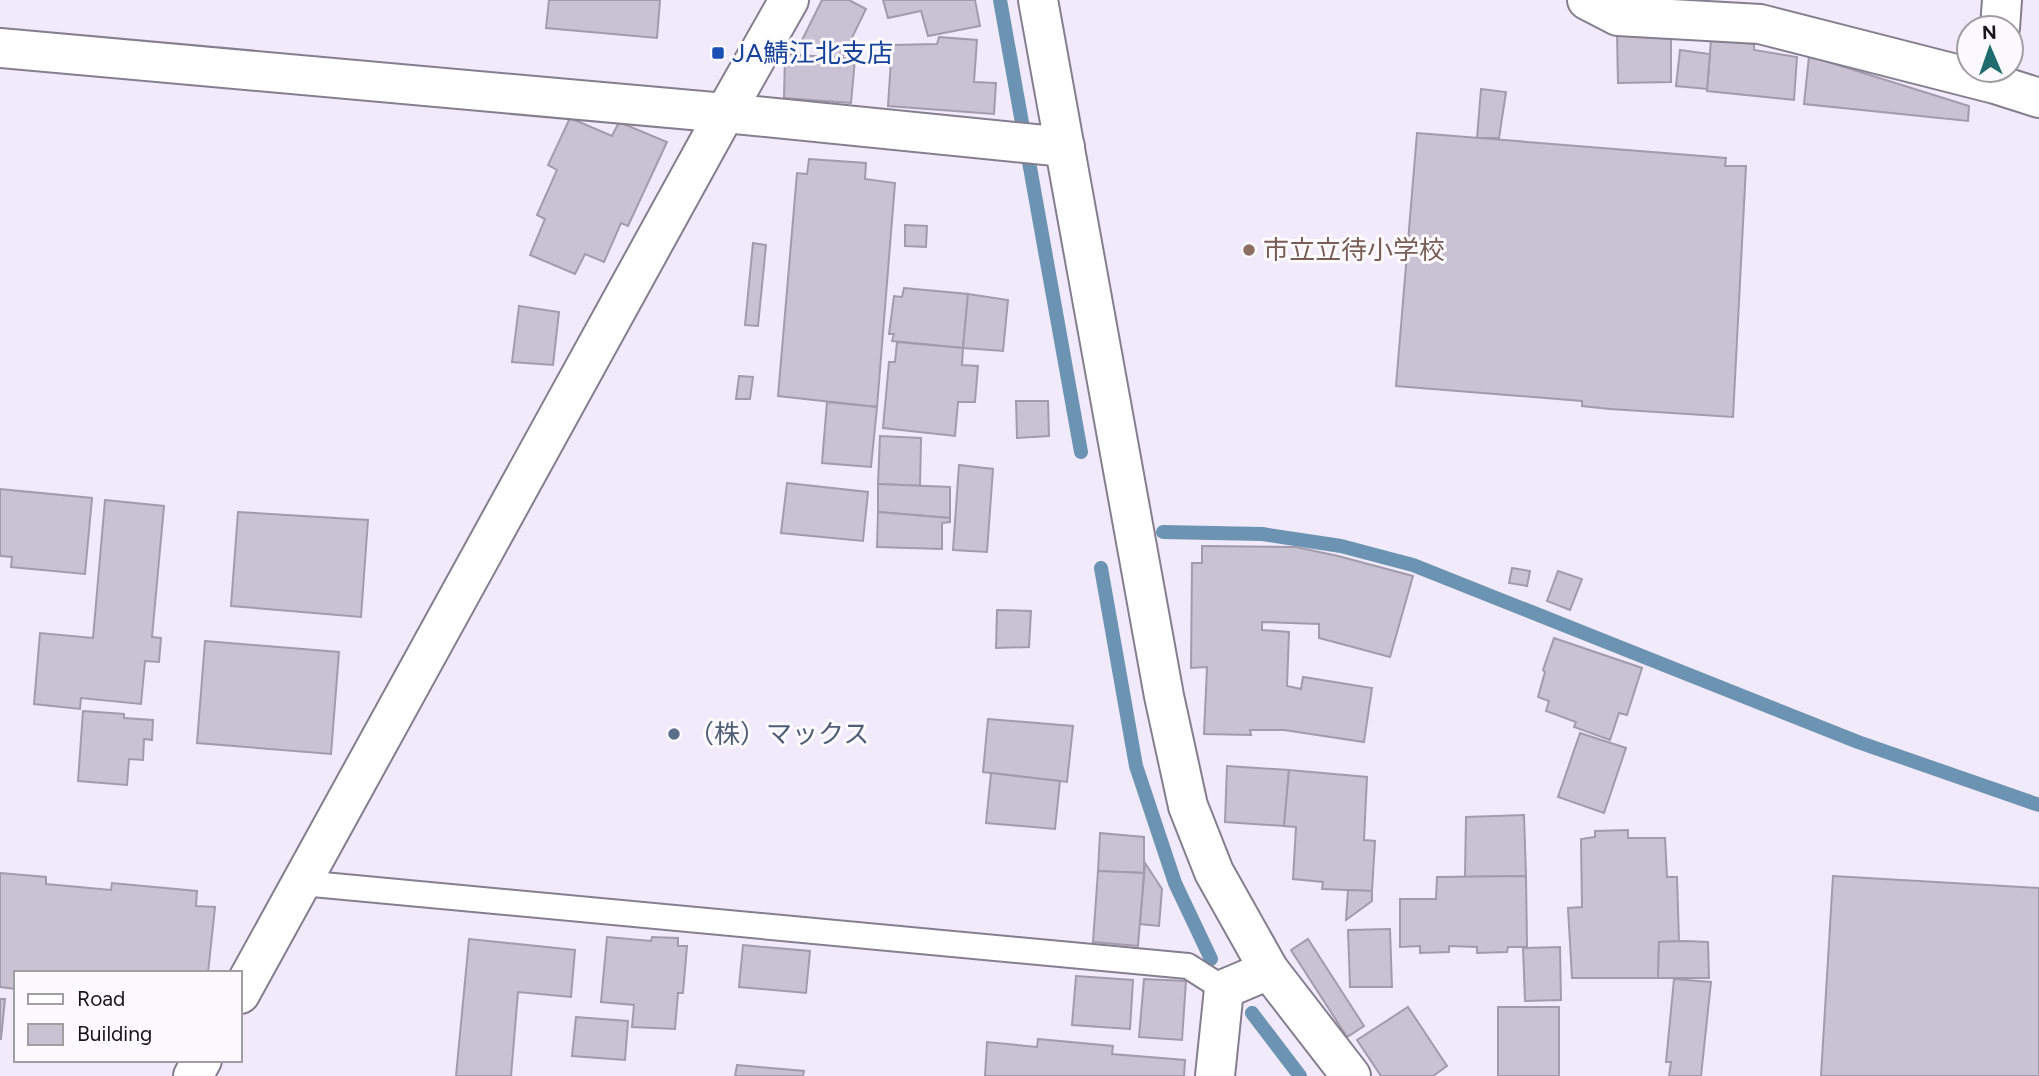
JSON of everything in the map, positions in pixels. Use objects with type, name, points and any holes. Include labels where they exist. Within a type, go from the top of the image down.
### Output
[{"type":"street","points":[[242,990],[724,113],[789,0]]},
{"type":"street","points":[[1038,0],[1040,145],[1188,806],[1214,872],[1269,970],[1352,1076]]},
{"type":"street","points":[[1587,0],[1619,16],[1760,24],[1955,68]]},
{"type":"street","points":[[0,48],[724,113],[1040,145]]},
{"type":"street","points":[[2010,84],[2039,98]]},
{"type":"street","points":[[1215,1076],[1224,989],[1269,970]]},
{"type":"lane","points":[[302,883],[1188,966],[1224,989]]},
{"type":"building","points":[[549,0],[660,0],[657,38],[546,28]]},
{"type":"building","points":[[822,0],[849,0],[866,9],[842,58],[802,40]]},
{"type":"building","points":[[883,0],[975,0],[980,26],[928,36],[921,11],[888,18]]},
{"type":"building","points":[[1671,33],[1671,82],[1618,83],[1617,34]]},
{"type":"building","points":[[939,37],[977,40],[974,82],[996,83],[994,114],[888,106],[892,45],[937,44]]},
{"type":"building","points":[[1711,40],[1754,44],[1754,50],[1797,57],[1794,100],[1707,91]]},
{"type":"building","points":[[1680,50],[1710,54],[1707,89],[1676,86]]},
{"type":"building","points":[[785,54],[855,59],[851,103],[784,98]]},
{"type":"building","points":[[1809,56],[1969,106],[1968,121],[1804,104]]},
{"type":"building","points":[[1481,89],[1506,92],[1499,138],[1477,138]]},
{"type":"building","points":[[570,118],[612,136],[619,122],[667,142],[628,226],[621,223],[604,262],[585,254],[575,274],[530,255],[545,219],[537,215],[557,170],[548,165]]},
{"type":"building","points":[[1417,133],[1726,158],[1725,166],[1746,166],[1733,417],[1610,409],[1582,406],[1582,401],[1396,386]]},
{"type":"building","points":[[809,159],[866,163],[865,179],[895,183],[877,407],[778,396],[797,173],[807,174]]},
{"type":"building","points":[[905,225],[927,226],[926,247],[905,246]]},
{"type":"building","points":[[753,243],[766,245],[758,326],[745,325]]},
{"type":"building","points":[[904,288],[968,294],[963,348],[892,341],[894,334],[889,334],[894,296],[902,297]]},
{"type":"building","points":[[968,294],[1008,300],[1003,351],[963,348]]},
{"type":"building","points":[[519,306],[559,312],[553,365],[512,362]]},
{"type":"building","points":[[897,342],[963,348],[962,365],[978,366],[975,402],[958,402],[955,436],[883,428],[889,362],[895,362]]},
{"type":"building","points":[[739,376],[753,377],[750,399],[736,399]]},
{"type":"building","points":[[1016,401],[1048,401],[1049,436],[1017,438]]},
{"type":"building","points":[[827,402],[877,407],[871,467],[822,463]]},
{"type":"building","points":[[880,436],[921,438],[920,486],[878,484]]},
{"type":"building","points":[[959,465],[993,469],[987,552],[953,550]]},
{"type":"building","points":[[787,483],[868,492],[863,541],[781,533]]},
{"type":"building","points":[[878,484],[950,487],[950,518],[878,512]]},
{"type":"building","points":[[0,489],[92,498],[85,574],[11,567],[12,557],[0,556]]},
{"type":"building","points":[[105,500],[164,506],[152,637],[161,638],[159,662],[145,661],[141,704],[81,698],[80,709],[34,704],[40,633],[93,638]]},
{"type":"building","points":[[238,512],[368,520],[361,617],[231,606]]},
{"type":"building","points":[[878,512],[950,518],[950,522],[942,523],[942,549],[877,547]]},
{"type":"building","points":[[1202,546],[1296,547],[1413,576],[1390,657],[1319,638],[1319,624],[1262,622],[1262,630],[1289,632],[1287,686],[1301,689],[1303,677],[1372,688],[1364,742],[1284,730],[1250,730],[1251,735],[1204,734],[1207,667],[1191,668],[1192,563],[1202,563]]},
{"type":"building","points":[[1512,568],[1530,571],[1527,586],[1509,583]]},
{"type":"building","points":[[1558,571],[1582,579],[1570,610],[1547,601]]},
{"type":"building","points":[[997,610],[1031,611],[1029,647],[996,648]]},
{"type":"building","points":[[1554,638],[1642,668],[1627,715],[1619,713],[1610,740],[1574,727],[1576,722],[1546,711],[1549,701],[1538,697],[1545,672],[1543,670]]},
{"type":"building","points":[[205,641],[339,652],[331,754],[197,743]]},
{"type":"building","points":[[83,711],[124,714],[124,718],[153,720],[152,740],[144,739],[143,760],[129,759],[127,785],[78,781]]},
{"type":"building","points":[[988,719],[1073,726],[1067,782],[983,772]]},
{"type":"building","points":[[1580,733],[1626,748],[1604,813],[1558,797]]},
{"type":"building","points":[[1227,766],[1289,770],[1284,826],[1225,822]]},
{"type":"building","points":[[1289,770],[1367,777],[1364,840],[1375,841],[1372,891],[1322,889],[1323,882],[1293,879],[1296,827],[1284,826]]},
{"type":"building","points":[[991,773],[1060,781],[1055,829],[986,823]]},
{"type":"building","points":[[1524,815],[1526,876],[1465,877],[1466,817]]},
{"type":"building","points":[[1628,830],[1628,838],[1665,838],[1667,877],[1677,877],[1679,941],[1659,942],[1658,978],[1572,978],[1568,908],[1582,907],[1581,839],[1595,837],[1595,831]]},
{"type":"building","points":[[1100,833],[1144,837],[1144,873],[1098,871]]},
{"type":"building","points":[[1145,863],[1162,889],[1159,926],[1140,924]]},
{"type":"building","points":[[1098,871],[1144,873],[1138,946],[1093,942]]},
{"type":"building","points":[[0,873],[46,877],[46,884],[111,890],[112,883],[197,891],[196,906],[215,907],[208,971],[14,971],[14,989],[0,987]]},
{"type":"building","points":[[1526,876],[1527,947],[1508,947],[1507,952],[1477,953],[1477,947],[1449,946],[1449,952],[1420,953],[1420,946],[1400,947],[1400,899],[1436,899],[1437,877]]},
{"type":"building","points":[[1833,876],[2039,888],[2039,1076],[1821,1076]]},
{"type":"building","points":[[1348,890],[1372,891],[1372,901],[1346,920]]},
{"type":"building","points":[[1390,929],[1392,987],[1350,987],[1348,930]]},
{"type":"building","points":[[607,937],[651,941],[652,937],[678,938],[678,946],[687,946],[683,993],[678,993],[675,1029],[632,1027],[634,1005],[601,1002]]},
{"type":"building","points":[[469,939],[575,950],[571,997],[518,992],[511,1076],[456,1076]]},
{"type":"building","points":[[1308,939],[1364,1026],[1347,1037],[1291,950]]},
{"type":"building","points":[[1659,942],[1708,942],[1709,978],[1658,978]]},
{"type":"building","points":[[743,945],[810,951],[806,993],[739,987]]},
{"type":"building","points":[[1560,947],[1561,1000],[1525,1001],[1523,948]]},
{"type":"building","points":[[1076,976],[1133,980],[1130,1029],[1072,1025]]},
{"type":"building","points":[[1144,979],[1186,981],[1182,1040],[1139,1037]]},
{"type":"building","points":[[1674,979],[1711,982],[1701,1076],[1669,1076],[1671,1062],[1666,1062]]},
{"type":"building","points":[[0,999],[5,999],[1,1039],[0,1039]]},
{"type":"building","points":[[1408,1007],[1447,1066],[1433,1076],[1381,1076],[1357,1040]]},
{"type":"building","points":[[1498,1007],[1559,1007],[1559,1076],[1498,1076]]},
{"type":"building","points":[[576,1017],[628,1021],[625,1060],[572,1056]]},
{"type":"building","points":[[1038,1039],[1113,1046],[1112,1054],[1185,1060],[1184,1076],[985,1076],[987,1042],[1037,1047]]},
{"type":"building","points":[[737,1065],[804,1071],[803,1076],[735,1076]]},
{"type":"waterway","points":[[1000,0],[1081,452]]},
{"type":"waterway","points":[[1163,532],[1262,534],[1341,546],[1413,565],[1858,742],[2039,805]]},
{"type":"waterway","points":[[1101,568],[1136,766],[1175,883],[1211,959]]},
{"type":"waterway","points":[[1252,1013],[1300,1076]]},
{"type":"place","name":"JA鯖江北支店","points":[[718,53]]},
{"type":"place","name":"市立立待小学校","points":[[1249,250]]},
{"type":"place","name":"（株）マックス","points":[[674,734]]}]
